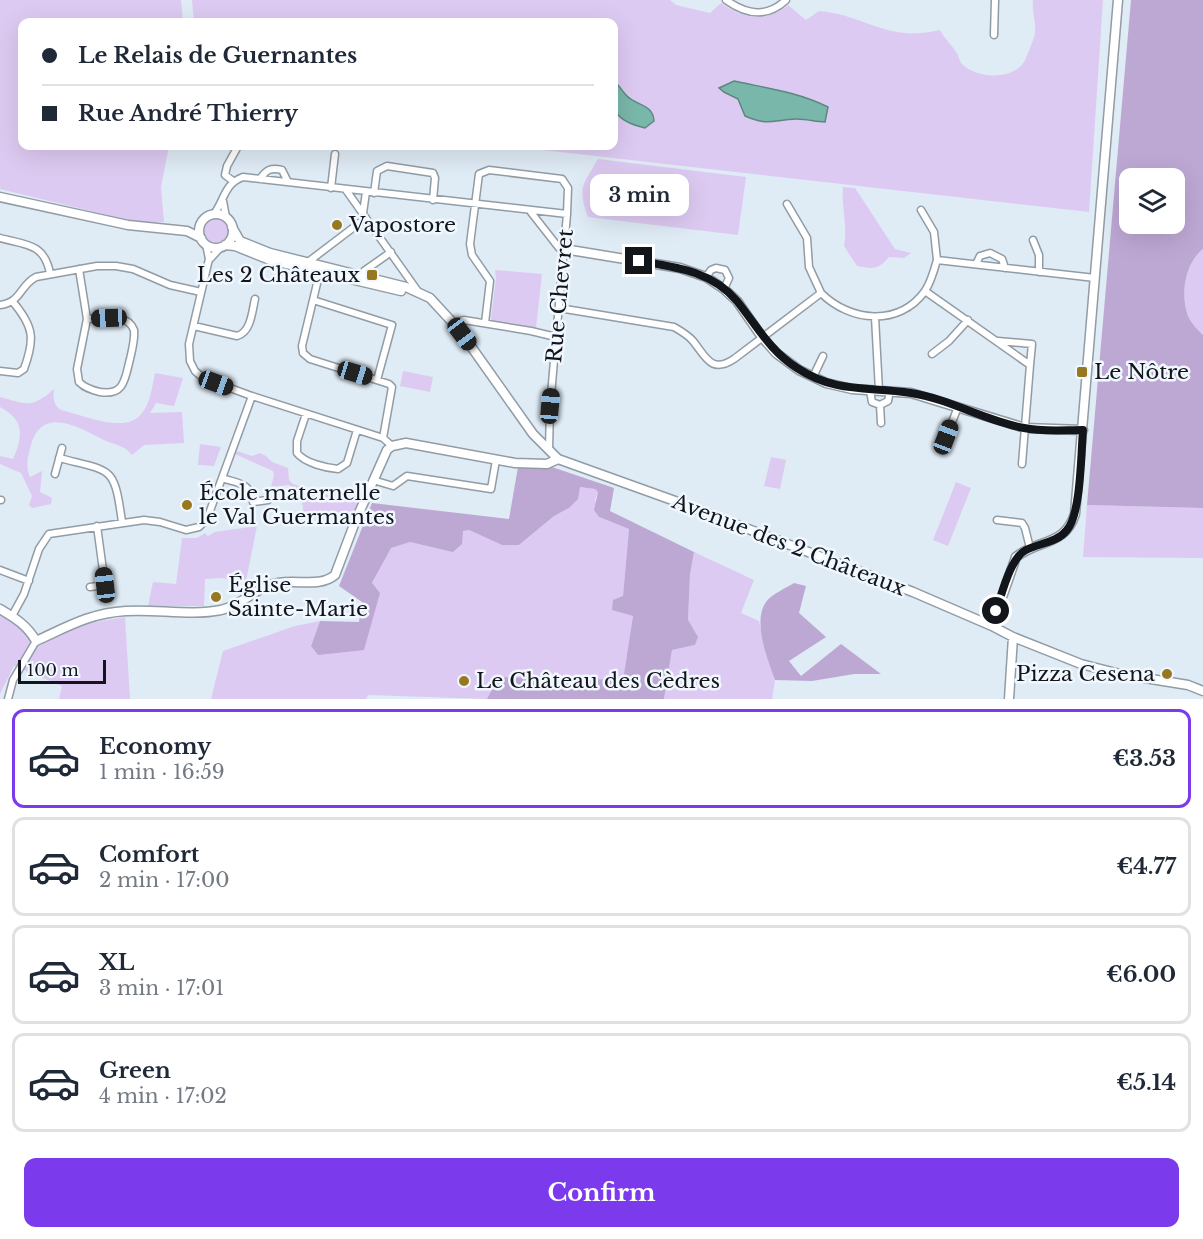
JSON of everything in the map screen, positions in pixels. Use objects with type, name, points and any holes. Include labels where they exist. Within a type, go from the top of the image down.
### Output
[{"type":"main road","points":[[992,626],[1016,557],[1030,548],[1062,535],[1072,523],[1077,501],[1118,0]]},
{"type":"main road","points":[[0,197],[128,225],[179,230],[195,234],[215,247],[223,246],[231,237],[232,227],[226,217],[214,214],[191,228],[179,230]]},
{"type":"main road","points":[[202,221],[200,226],[203,241]]},
{"type":"main road","name":"Avenue des 2 Châteaux","points":[[232,227],[240,241],[251,246],[409,293],[438,307]]},
{"type":"main road","name":"Avenue des 2 Châteaux","points":[[223,246],[235,246],[270,260],[417,290],[430,298],[453,322],[533,434],[558,459],[913,592],[1013,637],[1082,664],[1120,674],[1171,681],[1203,691]]},
{"type":"main road","points":[[564,249],[680,268],[706,277],[724,289],[736,301],[762,338],[785,361],[813,377],[837,386],[920,395],[1025,428],[1083,430]]},
{"type":"main road","points":[[0,609],[31,632],[36,641],[77,621],[124,610],[210,612],[236,606],[260,590],[279,582],[322,582],[335,575],[373,480],[387,450],[392,446],[406,443],[496,460],[546,464],[558,459]]},
{"type":"main road","points":[[1010,699],[1013,637]]},
{"type":"street","points":[[726,0],[747,12],[761,13],[778,8],[786,0]]},
{"type":"street","points":[[994,35],[995,0]]},
{"type":"street","points":[[233,182],[225,175],[236,150]]},
{"type":"street","points":[[331,188],[335,154]]},
{"type":"street","points":[[374,193],[377,171],[387,166],[433,172],[435,178],[433,200]]},
{"type":"street","points":[[260,179],[268,170],[275,168],[282,170],[288,183]]},
{"type":"street","name":"Rue Chevret","points":[[475,205],[479,174],[489,170],[562,179],[568,188],[550,406],[549,450]]},
{"type":"street","points":[[214,214],[223,201],[228,187],[243,177],[530,212],[567,214]]},
{"type":"street","points":[[346,190],[417,290]]},
{"type":"street","points":[[308,262],[365,216],[366,192]]},
{"type":"street","points":[[223,201],[226,217]]},
{"type":"street","points":[[787,204],[807,238],[809,267],[821,293],[845,311],[876,318],[904,309],[925,291],[937,260],[934,232],[921,210]]},
{"type":"street","points":[[475,205],[470,244],[472,255],[490,281],[485,323]]},
{"type":"street","points":[[530,212],[558,248],[564,249]]},
{"type":"street","points":[[0,238],[40,251],[48,262],[50,273]]},
{"type":"street","points":[[1033,240],[1039,255],[1039,272]]},
{"type":"street","points":[[203,241],[209,260]]},
{"type":"street","points":[[223,246],[209,260],[201,292],[189,351],[190,361],[195,371],[203,378],[252,396],[383,438],[392,446]]},
{"type":"street","points":[[362,279],[364,271],[391,252]]},
{"type":"street","points":[[976,264],[980,256],[990,253],[1002,259],[1005,268]]},
{"type":"street","points":[[937,260],[1095,278]]},
{"type":"street","points":[[0,305],[13,302],[28,281],[36,277],[97,266],[124,267],[148,274],[171,285],[201,292]]},
{"type":"street","points":[[706,277],[711,270],[716,268],[725,270],[729,279],[724,289]]},
{"type":"street","points":[[79,269],[87,319],[77,369],[79,382],[95,391],[115,392],[121,388],[125,380],[134,330],[129,322],[121,318],[87,319]]},
{"type":"street","points":[[320,271],[302,346],[304,355],[392,387],[383,438]]},
{"type":"street","points":[[925,291],[1030,365]]},
{"type":"street","points":[[558,308],[674,327],[688,336],[709,362],[719,366],[734,359],[821,293]]},
{"type":"street","points":[[194,326],[237,336],[242,335],[248,327],[255,299]]},
{"type":"street","points":[[313,300],[392,325],[377,380]]},
{"type":"street","points":[[0,371],[18,373],[24,369],[32,344],[28,323],[13,302]]},
{"type":"street","points":[[876,318],[875,391],[870,399],[880,405],[888,401],[890,391]]},
{"type":"street","points":[[453,322],[464,320],[485,323],[556,337]]},
{"type":"street","points":[[932,354],[960,331],[968,320]]},
{"type":"street","points":[[998,341],[1032,344],[1022,464]]},
{"type":"street","points":[[813,377],[823,356]]},
{"type":"street","points":[[12,616],[24,594],[39,549],[49,534],[149,520],[186,530],[199,527],[207,519],[252,396]]},
{"type":"street","points":[[880,405],[881,423]]},
{"type":"street","points":[[946,437],[958,407]]},
{"type":"street","points":[[306,414],[297,441],[297,453],[303,459],[330,468],[338,470],[347,463],[357,430]]},
{"type":"street","points":[[55,474],[62,448]]},
{"type":"street","points":[[59,458],[100,468],[111,475],[117,487],[122,522]]},
{"type":"street","points":[[373,480],[393,486],[407,476],[491,489],[496,460]]},
{"type":"street","points":[[222,478],[248,487],[253,502],[268,500]]},
{"type":"street","points":[[997,520],[1022,523],[1030,548]]},
{"type":"street","points":[[90,587],[105,585],[97,526]]},
{"type":"street","points":[[0,570],[28,581]]},
{"type":"street","points":[[8,699],[13,680],[36,641]]},
{"type":"shaded area","points":[[0,0],[181,0],[183,18],[18,18],[18,150],[168,150],[161,187],[164,222],[136,222],[0,189]]},
{"type":"shaded area","points":[[192,0],[670,0],[676,5],[710,13],[721,3],[738,13],[755,17],[771,15],[788,5],[806,20],[819,11],[836,13],[891,31],[922,33],[940,30],[962,64],[968,69],[983,74],[1001,75],[1016,70],[1025,61],[1035,35],[1033,0],[1103,0],[1089,212],[542,150],[618,150],[618,18],[194,18]]},
{"type":"shaded area","points":[[1131,0],[1203,0],[1203,249],[1188,271],[1184,298],[1189,319],[1203,335],[1203,508],[1087,505]]},
{"type":"shaded area","points":[[734,81],[782,91],[817,102],[828,107],[825,122],[797,119],[766,122],[745,116],[738,99],[719,88]]},
{"type":"shaded area","points":[[618,86],[631,99],[648,108],[654,121],[645,128],[620,118]]},
{"type":"shaded area","points":[[598,159],[746,177],[738,235],[588,217],[583,199],[583,186]]},
{"type":"shaded area","points":[[843,187],[855,188],[895,249],[911,253],[904,258],[889,257],[875,268],[857,266],[844,246]]},
{"type":"shaded area","points":[[216,218],[225,222],[229,231],[225,240],[216,244],[207,240],[203,231],[207,222]]},
{"type":"shaded area","points":[[1203,249],[1203,335],[1189,319],[1184,289],[1192,262]]},
{"type":"shaded area","points":[[495,270],[542,274],[536,328],[492,322]]},
{"type":"shaded area","points":[[403,371],[433,377],[430,392],[400,386]]},
{"type":"shaded area","points":[[155,373],[183,378],[174,406],[156,403],[150,413],[182,412],[184,443],[144,445],[132,455],[123,447],[73,425],[52,422],[36,433],[28,461],[30,477],[42,471],[40,492],[52,498],[51,504],[32,508],[29,505],[32,496],[21,473],[0,464],[0,456],[13,459],[19,443],[20,429],[14,417],[0,407],[0,397],[28,403],[40,400],[54,389],[54,401],[61,410],[104,422],[126,423],[135,419],[145,409]]},
{"type":"shaded area","points":[[200,444],[221,447],[214,466],[198,465]]},
{"type":"shaded area","points":[[237,451],[252,456],[260,453],[272,462],[288,468],[289,480],[293,484],[345,500],[359,496],[361,498],[354,513],[303,520],[303,507],[298,491],[289,485],[271,487],[273,471],[235,454]]},
{"type":"shaded area","points":[[771,457],[786,460],[780,489],[764,486]]},
{"type":"shaded area","points":[[549,466],[614,488],[610,511],[694,552],[690,574],[688,620],[698,637],[695,645],[672,650],[664,699],[487,699],[498,677],[623,680],[633,616],[612,610],[613,600],[623,596],[629,529],[599,517],[594,510],[598,492],[595,489],[580,487],[578,499],[569,508],[554,516],[519,545],[502,545],[469,530],[463,531],[462,544],[453,552],[410,542],[391,548],[372,583],[380,593],[364,650],[318,655],[311,646],[320,621],[359,622],[362,602],[339,586],[372,503],[509,519],[518,467]]},
{"type":"shaded area","points":[[956,482],[971,488],[948,546],[933,540]]},
{"type":"shaded area","points":[[580,487],[595,489],[598,492],[595,500],[599,517],[629,529],[623,597],[613,610],[633,616],[623,681],[498,677],[487,699],[368,695],[366,699],[211,699],[223,651],[295,626],[320,621],[311,646],[364,650],[372,584],[390,548],[410,542],[453,551],[463,531],[469,530],[502,545],[519,545],[554,516],[569,508]]},
{"type":"shaded area","points":[[1087,505],[1203,508],[1203,558],[1083,557]]},
{"type":"shaded area","points":[[257,526],[246,581],[205,579],[204,606],[148,606],[153,582],[176,584],[182,538],[197,538],[205,533],[208,536],[215,532]]},
{"type":"shaded area","points":[[694,552],[754,580],[741,613],[759,621],[775,680],[772,699],[664,699],[672,650],[695,645],[688,620],[690,574]]},
{"type":"shaded area","points":[[794,583],[806,586],[799,613],[826,637],[789,661],[801,676],[841,644],[881,674],[854,674],[812,681],[775,680],[763,641],[762,610],[772,596]]},
{"type":"shaded area","points":[[0,611],[29,634],[39,646],[78,625],[125,617],[130,699],[59,699],[62,686],[14,666],[0,694]]},
{"type":"place","name":"Vapostore","points":[[337,225]]},
{"type":"place","name":"Les 2 Châteaux","points":[[372,275]]},
{"type":"place","name":"Le Nôtre","points":[[1082,372]]},
{"type":"place","name":"École maternelle le Val Guermantes","points":[[187,505]]},
{"type":"place","name":"Église Sainte-Marie","points":[[216,597]]},
{"type":"place","name":"Pizza Cesena","points":[[1167,674]]},
{"type":"place","name":"Le Château des Cèdres","points":[[464,681]]},
{"type":"route","points":[[639,261],[692,271],[716,283],[736,301],[762,338],[776,353],[799,370],[826,383],[852,389],[911,393],[1025,428],[1083,430],[1077,501],[1072,523],[1068,530],[1056,539],[1024,550],[1016,557],[996,611]]}]
